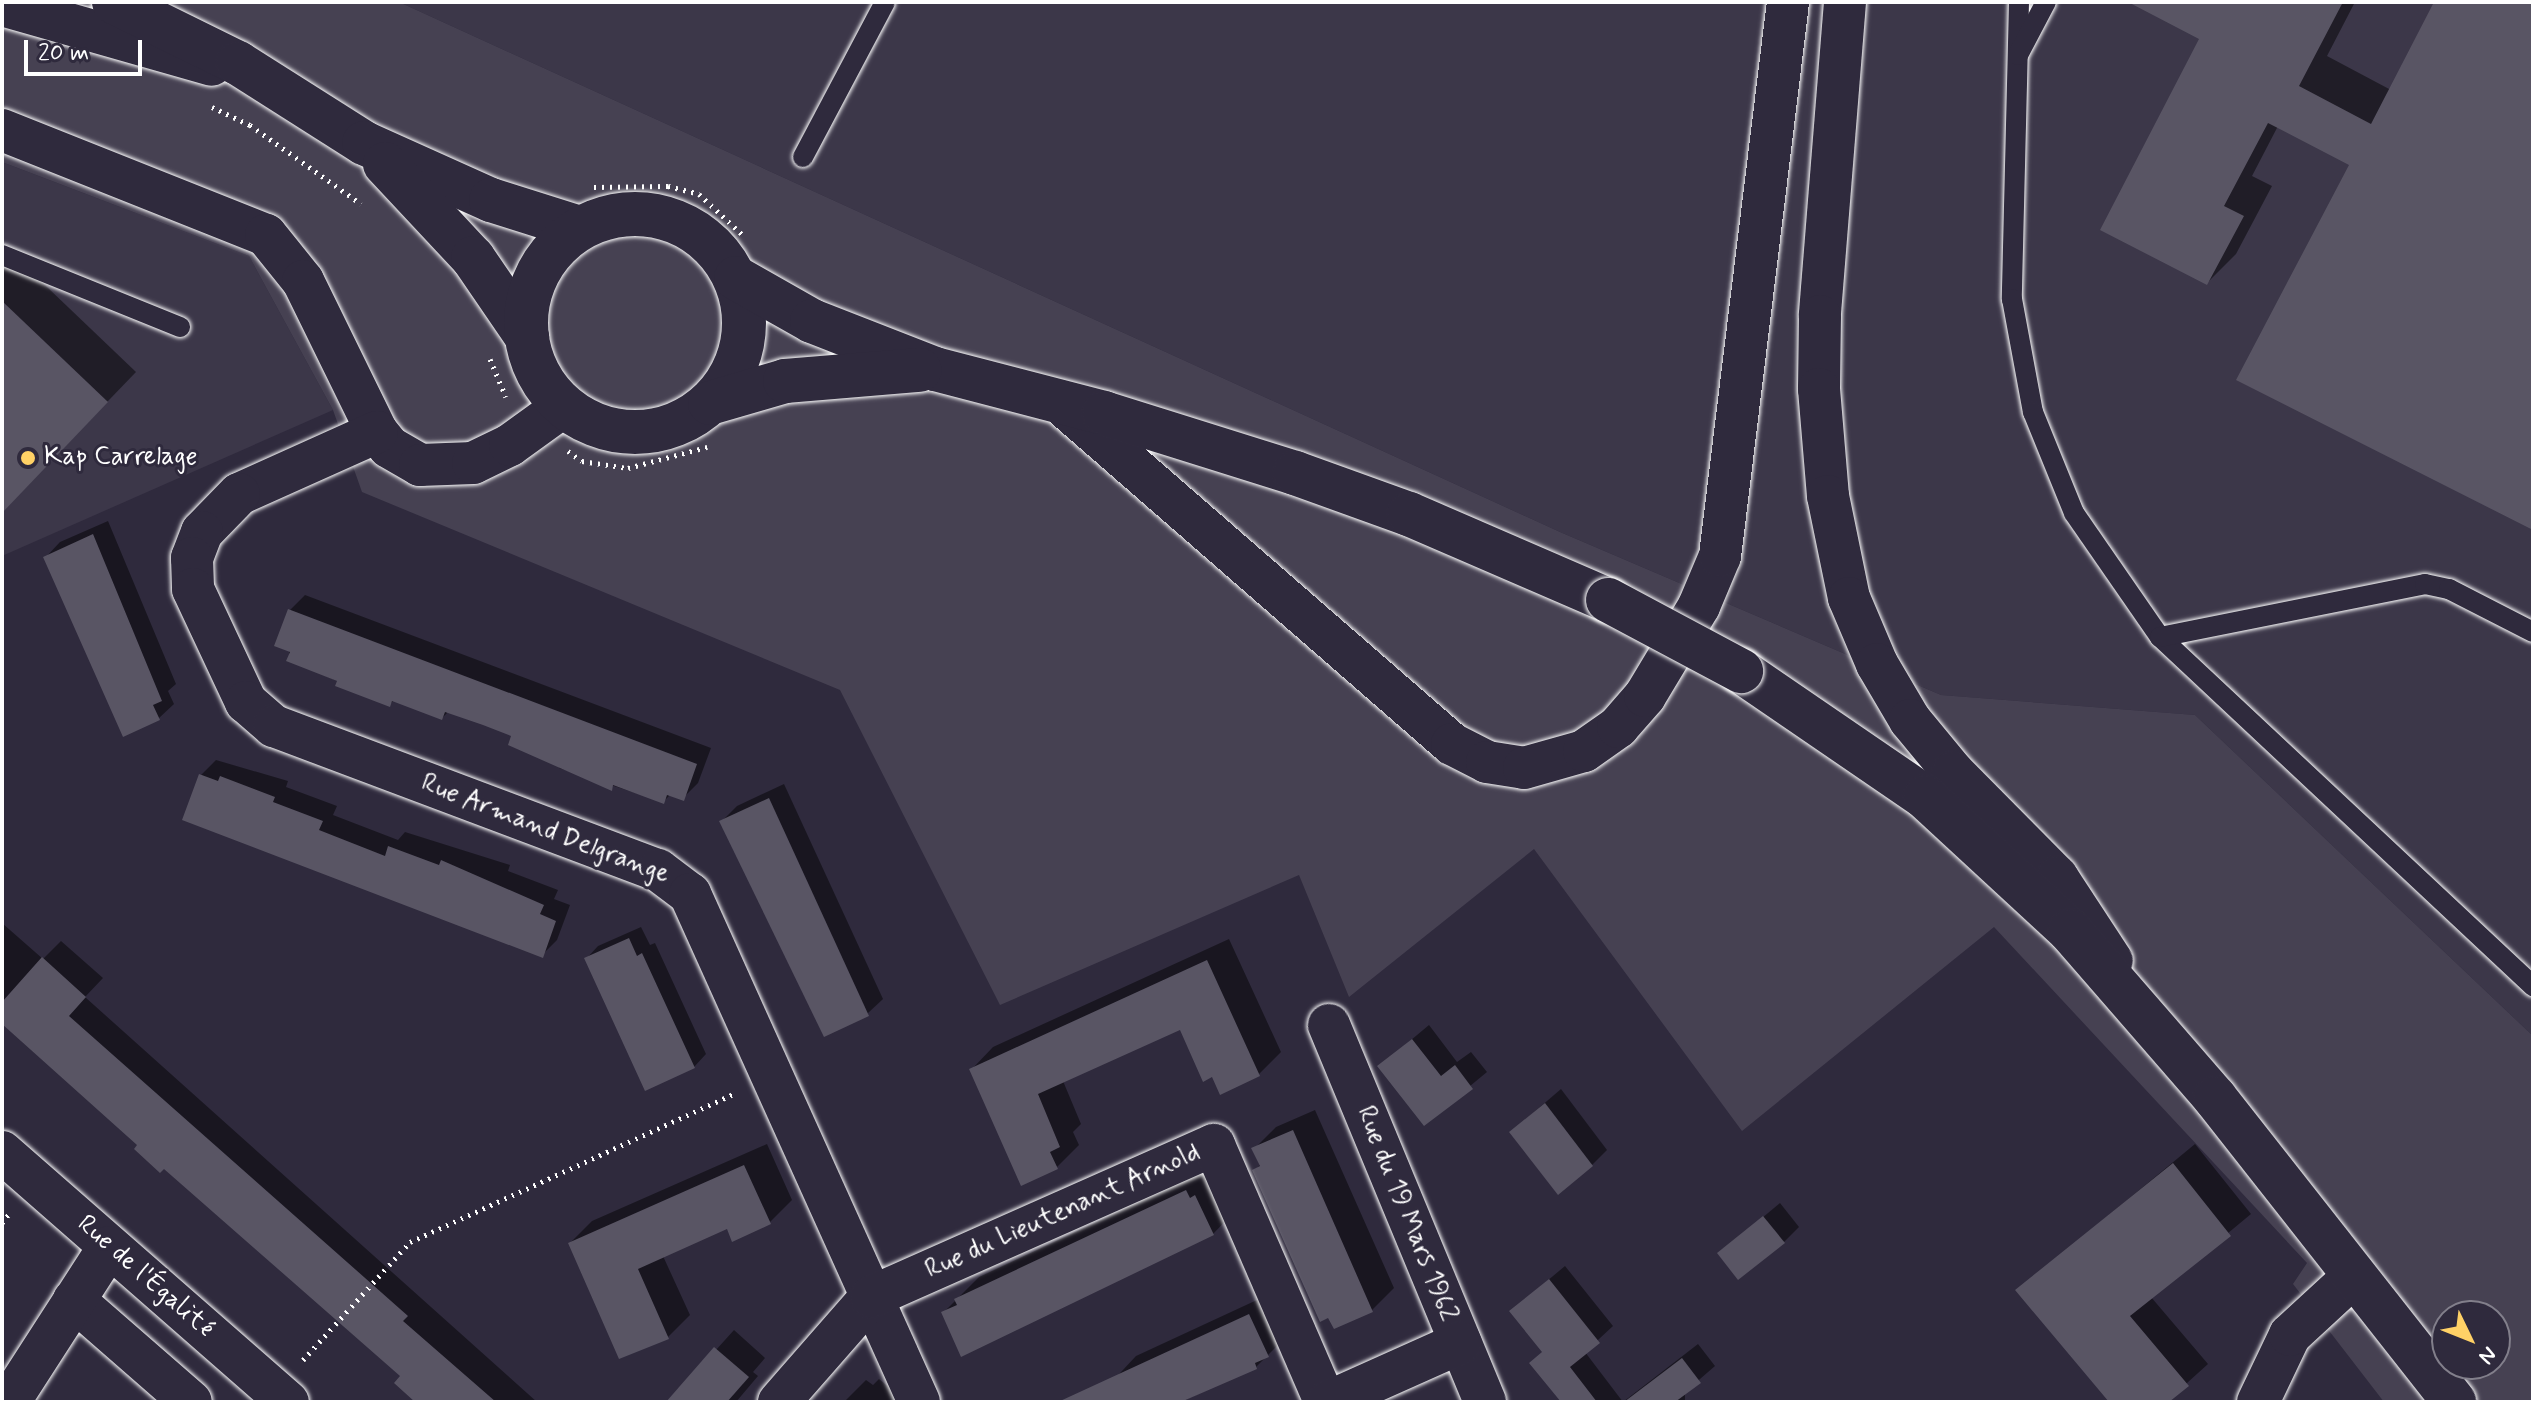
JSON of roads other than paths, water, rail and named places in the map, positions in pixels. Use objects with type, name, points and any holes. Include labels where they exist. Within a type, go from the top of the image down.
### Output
[{"type":"main road","points":[[114,2],[273,84],[364,143],[530,215],[580,228]]},
{"type":"main road","points":[[364,143],[463,246],[507,341],[535,368],[550,417],[606,429],[638,432],[716,422],[785,381],[935,369]]},
{"type":"main road","points":[[507,341],[527,306],[537,275],[555,249],[580,228],[623,214],[669,219],[744,262],[801,315],[935,369],[1058,401],[1352,493],[1608,600],[1741,671],[1925,797],[2036,897],[2147,1016],[2454,1402]]},
{"type":"main road","points":[[716,422],[741,352],[745,322],[744,262]]},
{"type":"street","points":[[1058,401],[1452,744],[1487,762],[1524,768],[1584,751],[1618,727],[1645,696],[1699,606],[1720,556],[1788,2]]},
{"type":"street","points":[[1845,2],[1819,367],[1828,496],[1849,598],[1877,664],[1910,720],[1953,772],[2057,877],[2147,1016]]},
{"type":"street","points":[[2,5],[273,84]]},
{"type":"street","points":[[2,130],[266,235],[303,281],[377,432],[403,456],[438,468],[489,456],[550,417]]},
{"type":"street","name":"Rue Armand Delgrange","points":[[377,432],[239,494],[202,532],[192,558],[193,589],[246,702],[274,726],[671,877],[698,906],[919,1402]]},
{"type":"street","name":"Rue du 19 Mars 1962","points":[[1329,1025],[1485,1402]]},
{"type":"street","name":"Rue du Lieutenant Arnold","points":[[779,1402],[871,1297],[1214,1145],[1326,1402]]},
{"type":"street","name":"Rue de l'Égalité","points":[[2,1152],[282,1397]]},
{"type":"street","points":[[9,1402],[109,1247]]},
{"type":"street","points":[[2258,1402],[2290,1335],[2355,1275]]},
{"type":"street","points":[[74,1300],[191,1402]]},
{"type":"street","points":[[1326,1402],[1460,1343]]},
{"type":"lane","points":[[803,157],[885,2]]},
{"type":"lane","points":[[2019,2],[2014,62],[2010,263],[2026,385],[2074,513],[2160,637],[2533,986]]},
{"type":"lane","points":[[2014,62],[2046,2]]},
{"type":"lane","points":[[2,255],[180,327]]},
{"type":"lane","points":[[2160,637],[2425,584],[2449,589],[2533,632]]},
{"type":"place","name":"Kap Carrelage","points":[[28,458]]}]
